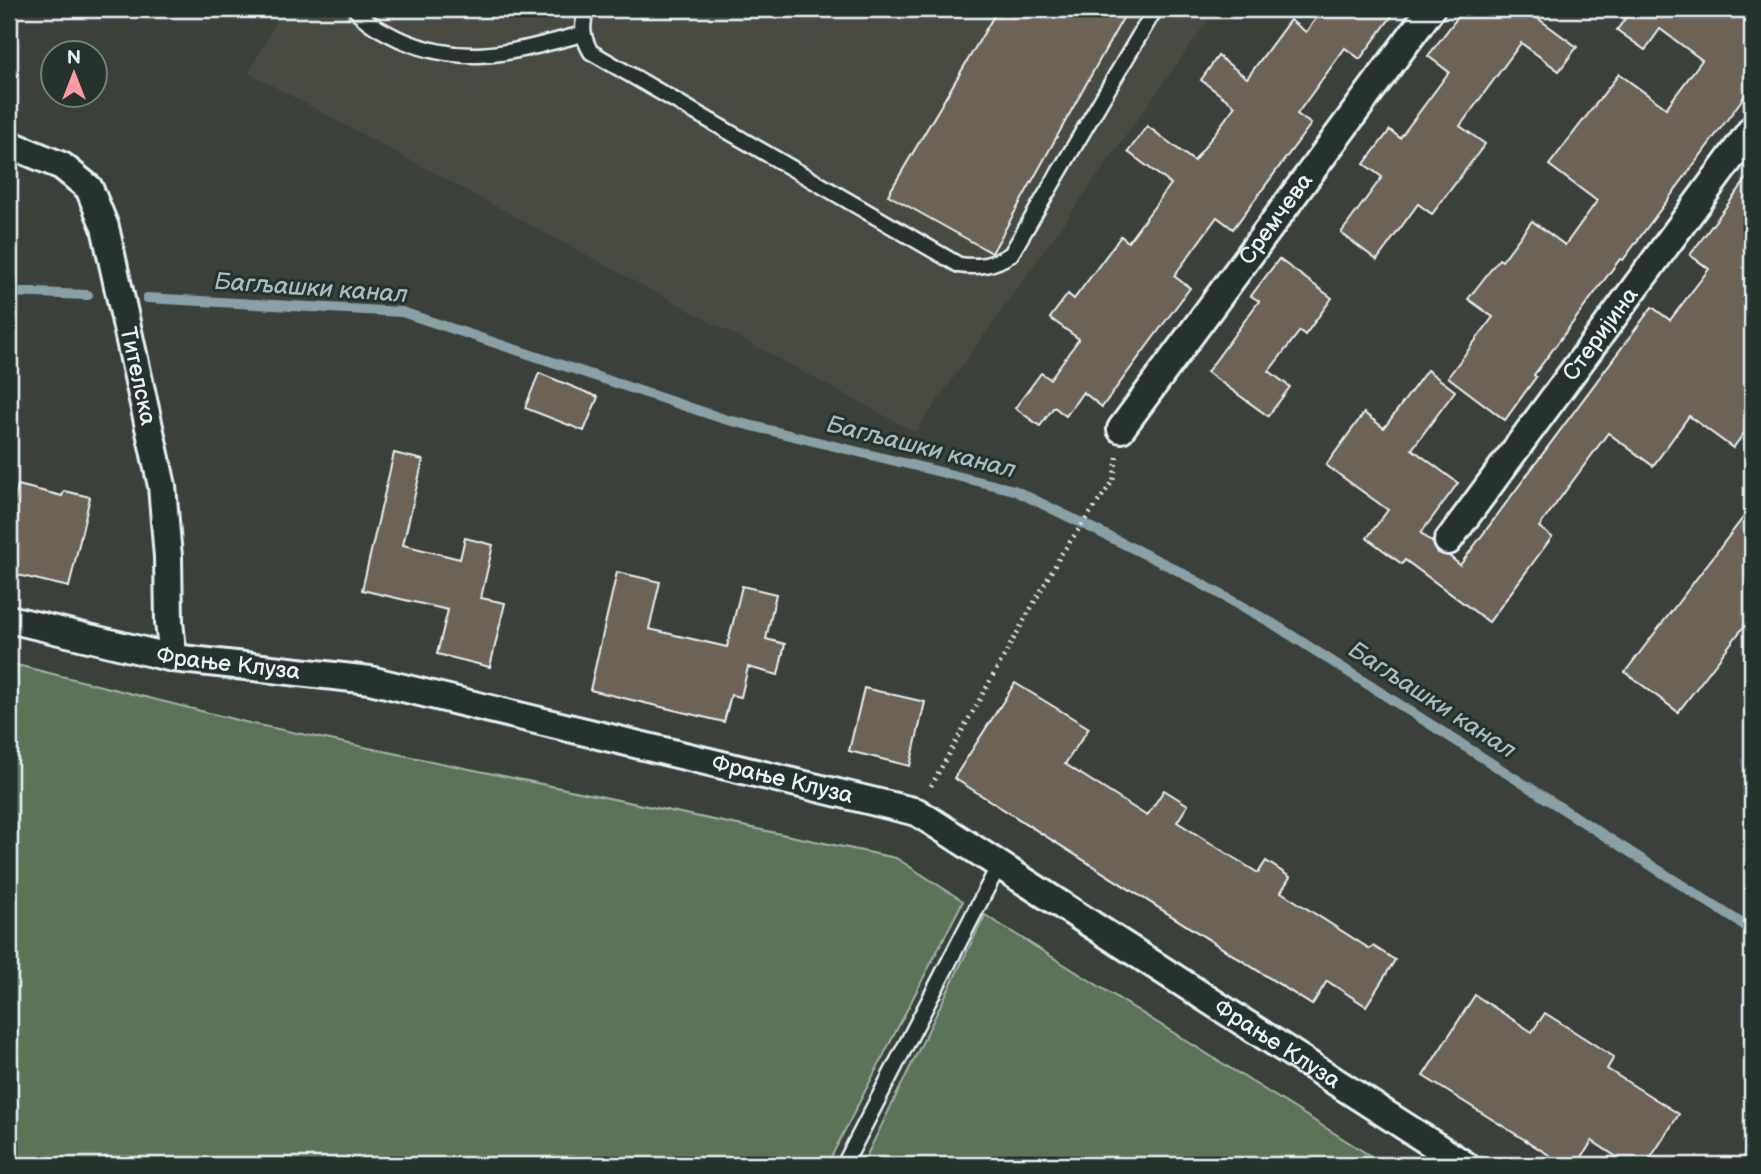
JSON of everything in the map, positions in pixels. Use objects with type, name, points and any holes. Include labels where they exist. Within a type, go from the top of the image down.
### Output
[{"type":"street","name":"Сремчева","points":[[1121,429],[1431,9]]},
{"type":"street","name":"Стеријина","points":[[1448,541],[1752,129]]},
{"type":"street","name":"Тителска","points":[[9,144],[62,166],[89,188],[104,227],[162,486],[173,658]]},
{"type":"street","name":"Фрање Клуза","points":[[9,620],[173,658],[370,680],[917,812],[1465,1165]]},
{"type":"lane","points":[[355,9],[385,32],[410,43],[467,57],[494,55],[583,34]]},
{"type":"lane","points":[[587,9],[583,34],[591,52],[959,265],[972,267],[999,262],[1012,254],[1155,9]]},
{"type":"lane","points":[[844,1165],[999,865]]},
{"type":"path","points":[[917,812],[1062,553],[1114,481]]},
{"type":"shaded area","points":[[283,9],[1216,9],[915,432],[249,73]]},
{"type":"green space","points":[[9,663],[249,723],[896,858],[963,901],[827,1165],[9,1165]]},
{"type":"green space","points":[[985,915],[1385,1165],[862,1165]]},
{"type":"building","points":[[998,9],[1128,9],[992,253],[888,195]]},
{"type":"building","points":[[1323,9],[1397,9],[1360,59],[1345,48],[1297,114],[1311,124],[1233,229],[1217,217],[1174,276],[1190,288],[1102,407],[1083,392],[1066,416],[1054,407],[1040,426],[1015,408],[1041,373],[1050,379],[1079,339],[1050,318],[1068,294],[1074,299],[1121,236],[1128,242],[1171,184],[1128,152],[1147,126],[1194,161],[1235,106],[1201,80],[1218,56],[1247,78],[1290,20],[1306,32]]},
{"type":"building","points":[[1464,9],[1525,9],[1577,47],[1559,71],[1521,43],[1460,126],[1485,144],[1432,214],[1418,204],[1377,260],[1341,233],[1382,177],[1364,164],[1390,130],[1400,138],[1449,72],[1428,56]]},
{"type":"building","points":[[1632,9],[1752,9],[1752,86],[1534,375],[1536,377],[1505,420],[1448,377],[1493,317],[1468,299],[1499,259],[1502,261],[1532,221],[1565,245],[1597,201],[1549,165],[1619,74],[1666,108],[1702,60],[1660,29],[1645,50],[1617,30]]},
{"type":"building","points":[[1752,172],[1752,422],[1733,448],[1689,416],[1653,466],[1608,433],[1539,527],[1552,537],[1489,622],[1405,560],[1402,564],[1367,538],[1388,510],[1326,465],[1364,413],[1384,428],[1427,370],[1455,391],[1412,449],[1458,483],[1421,533],[1433,543],[1438,553],[1449,556],[1460,565],[1652,307],[1670,320],[1709,269],[1690,255]]},
{"type":"building","points":[[1279,259],[1332,298],[1305,335],[1300,331],[1269,371],[1290,387],[1268,416],[1207,372],[1259,301],[1251,296]]},
{"type":"building","points":[[539,373],[598,397],[584,431],[525,408]]},
{"type":"building","points":[[394,453],[423,460],[403,545],[460,559],[465,538],[493,545],[481,598],[505,603],[490,667],[437,654],[448,610],[362,590]]},
{"type":"building","points":[[18,485],[62,496],[64,491],[90,497],[69,587],[9,573],[9,524]]},
{"type":"building","points":[[1752,506],[1752,616],[1678,712],[1625,672]]},
{"type":"building","points":[[617,572],[660,582],[649,629],[727,647],[742,586],[776,594],[766,639],[785,644],[778,675],[748,667],[741,697],[731,695],[724,722],[590,690]]},
{"type":"building","points":[[1015,683],[1089,728],[1065,764],[1147,816],[1164,790],[1188,805],[1177,822],[1258,873],[1266,861],[1290,877],[1281,892],[1370,949],[1373,946],[1395,960],[1366,1006],[1327,981],[1312,1005],[954,778]]},
{"type":"building","points":[[864,688],[925,702],[910,766],[849,751]]},
{"type":"building","points":[[1475,995],[1532,1032],[1545,1013],[1614,1057],[1607,1069],[1679,1114],[1646,1165],[1629,1165],[1592,1141],[1577,1165],[1565,1165],[1423,1076]]},
{"type":"waterway","name":"Багљашки канал","points":[[9,292],[88,295]]},
{"type":"waterway","name":"Багљашки канал","points":[[147,298],[402,312],[724,419],[1014,490],[1173,568],[1272,623],[1752,930]]}]
